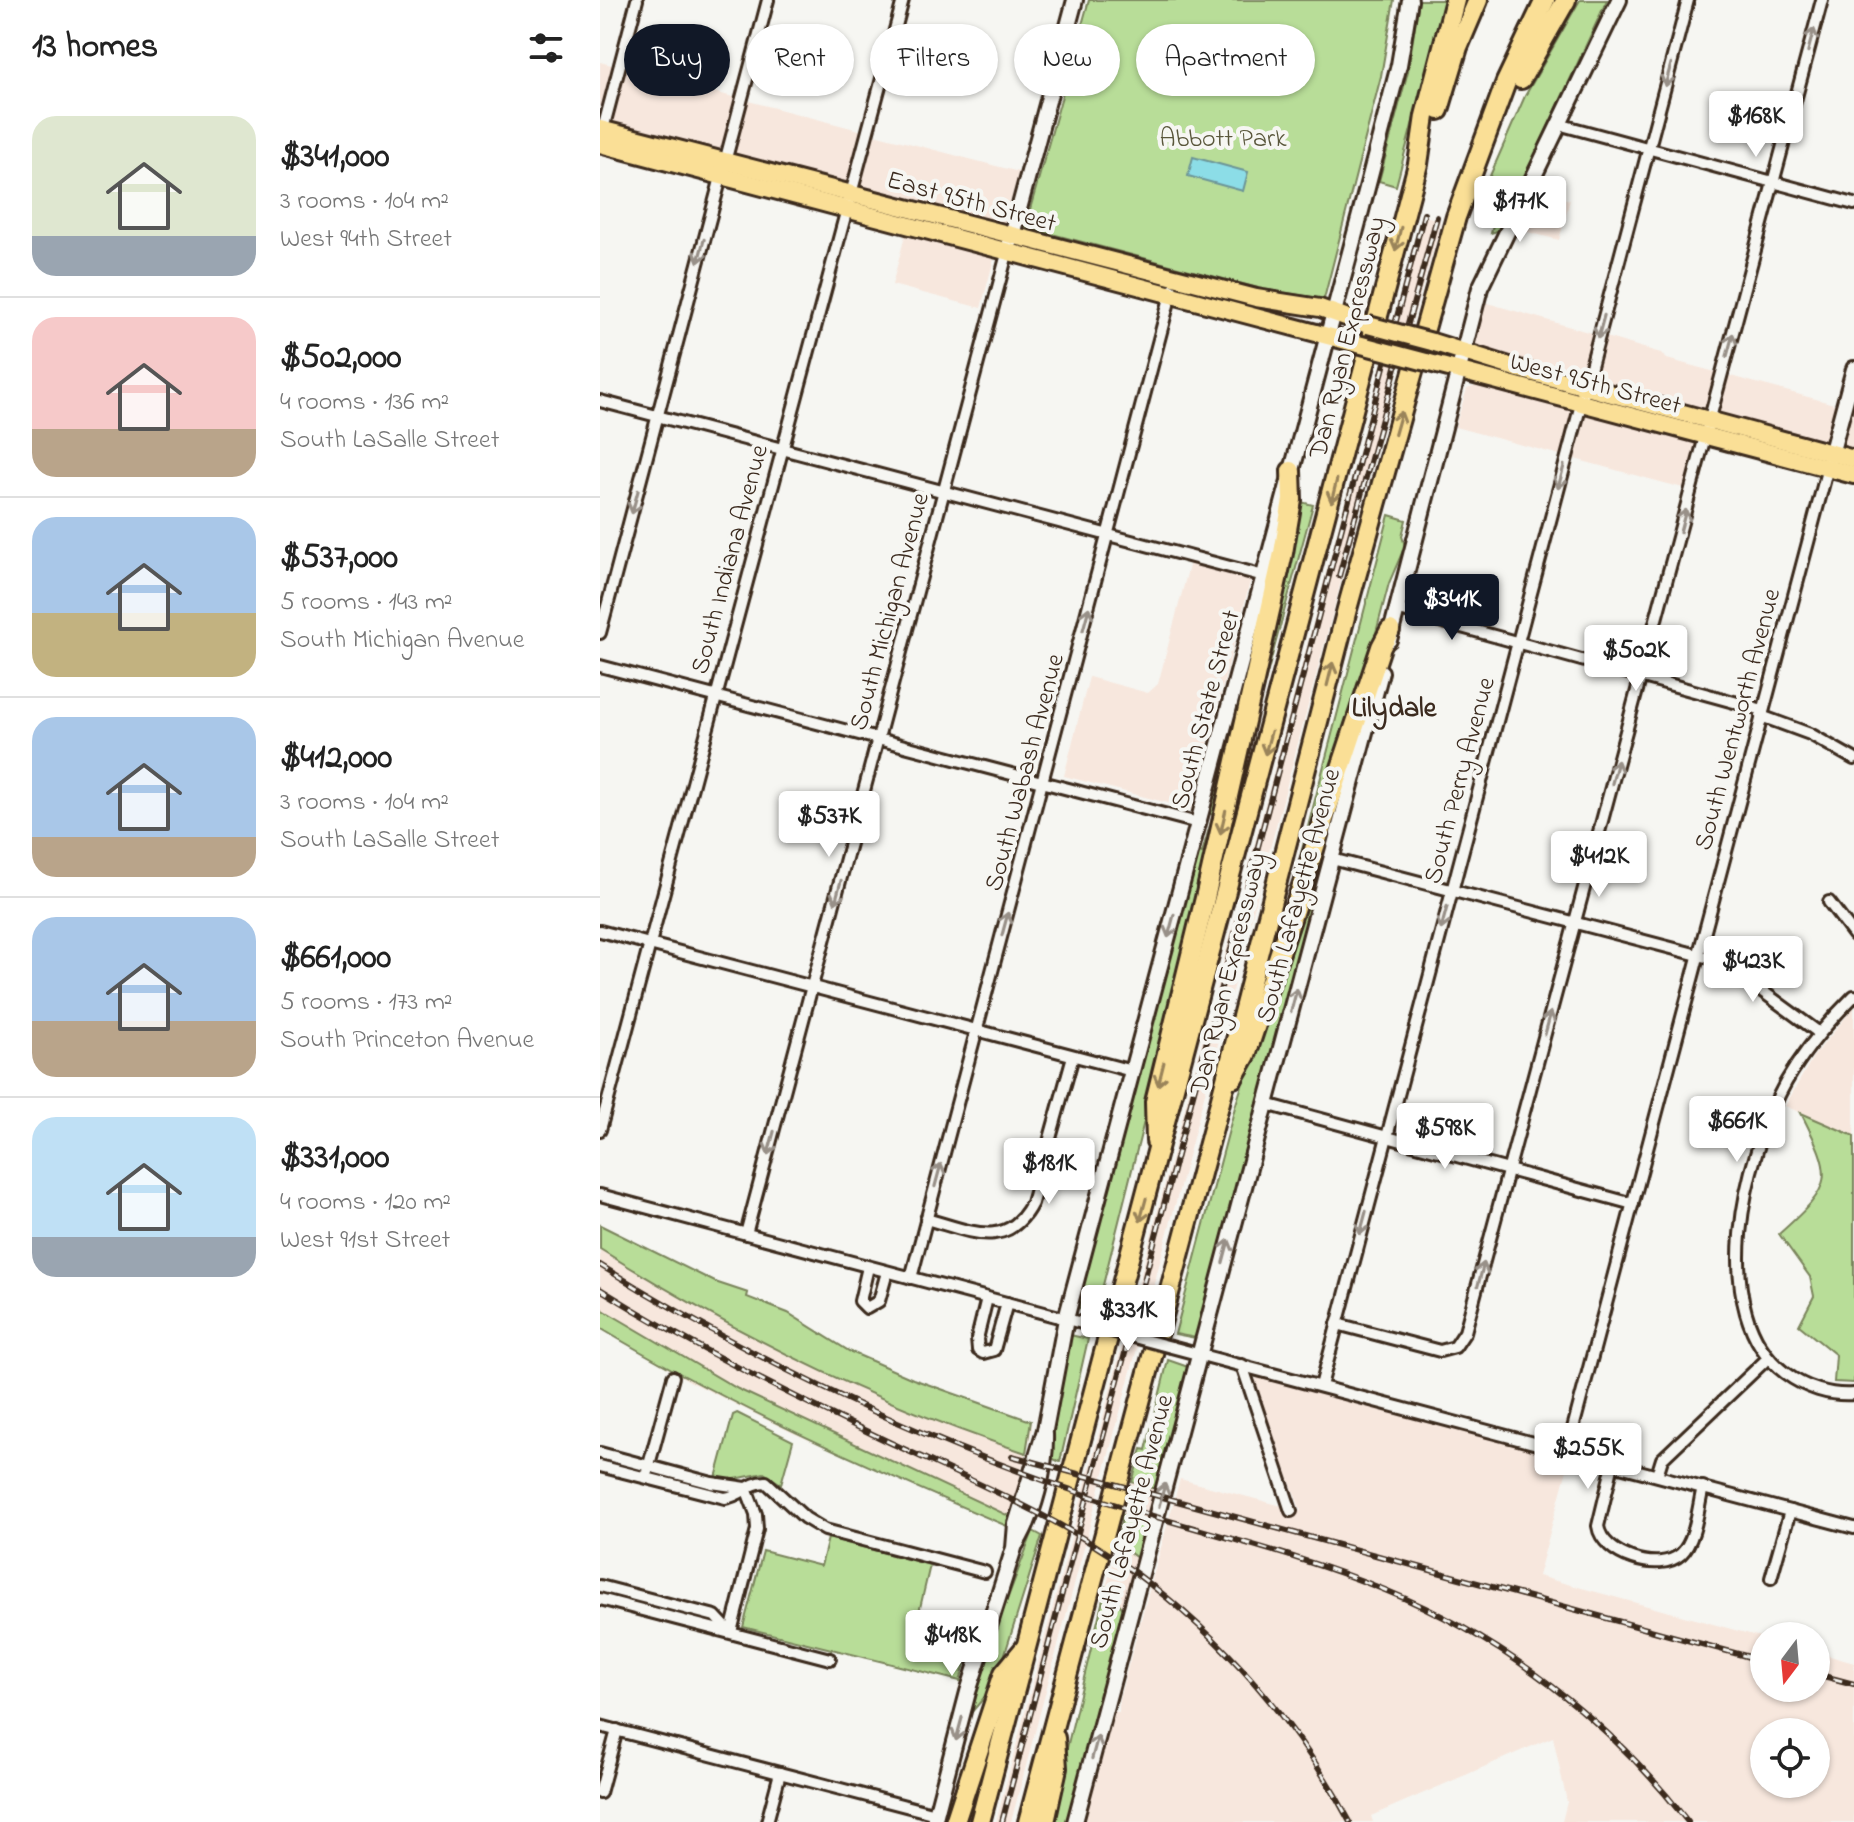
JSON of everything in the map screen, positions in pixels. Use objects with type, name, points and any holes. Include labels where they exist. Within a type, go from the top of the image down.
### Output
[{"type":"highway","points":[[1418,164],[1425,116],[1455,0]]},
{"type":"highway","points":[[1418,164],[1458,47],[1478,0]]},
{"type":"highway","points":[[1486,141],[1506,82],[1545,0]]},
{"type":"highway","points":[[1486,141],[1566,0]]},
{"type":"highway","name":"Dan Ryan Expressway","points":[[1028,1822],[1375,505],[1456,217],[1486,141]]},
{"type":"highway","name":"Dan Ryan Expressway","points":[[980,1822],[1418,164]]},
{"type":"highway","points":[[1156,1160],[1155,1102],[1283,553],[1292,500],[1291,471]]},
{"type":"highway","points":[[1220,1102],[1246,1055],[1381,647],[1390,630]]},
{"type":"highway","points":[[955,1822],[1004,1673],[1029,1643]]},
{"type":"highway","points":[[1045,1822],[1057,1768],[1053,1725]]},
{"type":"main road","name":"South Michigan Avenue","points":[[1010,243],[1075,0]]},
{"type":"main road","name":"South State Street","points":[[935,1818],[977,1663],[1014,1548],[1025,1530],[1046,1453],[1045,1430],[1066,1319],[1399,65],[1410,0]]},
{"type":"main road","name":"South Lafayette Avenue","points":[[1075,1822],[1332,859],[1480,288],[1619,0]]},
{"type":"main road","name":"East 95th Street","points":[[601,136],[1174,285],[1327,335]]},
{"type":"main road","name":"East 95th Street","points":[[1174,285],[1333,312]]},
{"type":"main road","name":"West 95th Street","points":[[1333,312],[1364,324],[1463,350],[1583,395]]},
{"type":"main road","name":"West 95th Street","points":[[1327,335],[1459,371],[1583,395],[1830,460],[1854,459]]},
{"type":"main road","name":"South Wentworth Avenue","points":[[1830,460],[1854,369]]},
{"type":"main road","name":"West 95th Street","points":[[1830,460],[1854,475]]},
{"type":"street","points":[[601,136],[637,0]]},
{"type":"street","points":[[600,633],[768,0]]},
{"type":"street","name":"South Indiana Avenue","points":[[600,1130],[780,449],[903,0]]},
{"type":"street","name":"South Perry Avenue","points":[[1321,1386],[1688,0]]},
{"type":"street","points":[[1337,1324],[1432,1351],[1455,1347],[1465,1332],[1822,0]]},
{"type":"street","points":[[1558,124],[1854,204]]},
{"type":"street","name":"South Michigan Avenue","points":[[746,1234],[1010,243]]},
{"type":"street","name":"South Wabash Avenue","points":[[911,1278],[1174,285]]},
{"type":"street","points":[[600,401],[1264,576]]},
{"type":"street","name":"South Wentworth Avenue","points":[[1567,1451],[1830,460]]},
{"type":"street","points":[[1396,609],[1762,713],[1810,734],[1854,759]]},
{"type":"street","points":[[600,666],[1198,823]]},
{"type":"street","points":[[1332,859],[1721,961],[1818,1032]]},
{"type":"street","points":[[1829,902],[1854,935]]},
{"type":"street","points":[[600,931],[1132,1071]]},
{"type":"street","points":[[1854,996],[1818,1032],[1783,1089],[1750,1180],[1740,1295],[1751,1328],[1767,1359],[1793,1379],[1816,1389],[1837,1395],[1854,1394]]},
{"type":"street","points":[[926,1219],[992,1234],[1011,1230],[1020,1223],[1032,1203],[1073,1056]]},
{"type":"street","points":[[1266,1104],[1633,1204]]},
{"type":"street","points":[[600,1195],[1854,1528]]},
{"type":"street","points":[[868,1267],[860,1296],[867,1308],[879,1301],[887,1272]]},
{"type":"street","points":[[987,1298],[977,1339],[978,1350],[983,1353],[994,1350],[1007,1303]]},
{"type":"street","points":[[1657,1475],[1662,1459],[1767,1359]]},
{"type":"street","points":[[1242,1365],[1291,1511]]},
{"type":"street","points":[[646,1478],[673,1377]]},
{"type":"street","points":[[600,1453],[712,1483],[746,1488]]},
{"type":"street","points":[[1613,1464],[1598,1526],[1599,1535],[1613,1550],[1657,1562],[1670,1562],[1688,1544],[1703,1487]]},
{"type":"street","points":[[600,1466],[725,1498],[738,1496],[757,1482],[773,1485],[805,1518],[825,1530],[985,1572]]},
{"type":"street","points":[[731,1632],[757,1529],[756,1514],[746,1488]]},
{"type":"street","points":[[1771,1578],[1790,1511]]},
{"type":"street","points":[[600,1586],[715,1616],[731,1632]]},
{"type":"street","points":[[600,1599],[830,1659]]},
{"type":"street","points":[[600,1726],[935,1818]]},
{"type":"street","points":[[600,1793],[617,1730]]},
{"type":"street","points":[[767,1822],[780,1773]]},
{"type":"shaded area","points":[[600,62],[624,68],[624,96],[730,96],[1019,172],[1003,227],[600,121]]},
{"type":"shaded area","points":[[1533,190],[1570,200],[1559,240],[1516,229]]},
{"type":"shaded area","points":[[1421,215],[1440,220],[1437,238],[1397,371],[1011,1822],[996,1822]]},
{"type":"shaded area","points":[[906,232],[995,255],[981,308],[892,285]]},
{"type":"shaded area","points":[[1484,302],[1661,353],[1667,359],[1849,408],[1851,402],[1854,403],[1854,454],[1563,375],[1477,345],[1473,339]]},
{"type":"shaded area","points":[[1479,385],[1710,444],[1698,492],[1455,427],[1467,389]]},
{"type":"shaded area","points":[[1190,562],[1251,578],[1191,809],[1064,776],[1089,677],[1148,693],[1158,684]]},
{"type":"shaded area","points":[[1854,1007],[1854,1136],[1785,1106],[1813,1057]]},
{"type":"shaded area","points":[[600,1225],[715,1282],[748,1293],[747,1297],[788,1313],[849,1351],[944,1392],[1031,1421],[1032,1430],[1007,1526],[793,1433],[691,1382],[600,1328]]},
{"type":"shaded area","points":[[1257,1377],[1570,1459],[1538,1576],[1750,1634],[1750,1702],[1830,1702],[1830,1656],[1854,1663],[1854,1822],[1562,1822],[1567,1802],[1553,1737],[1371,1816],[1373,1822],[1083,1822],[1111,1711],[1119,1712],[1119,1699],[1180,1479],[1301,1511],[1253,1385]]},
{"type":"shaded area","points":[[1132,1482],[1156,1489],[1146,1522],[1123,1515]]},
{"type":"shaded area","points":[[1117,1543],[1137,1558],[1124,1610],[1106,1588]]},
{"type":"green space","name":"Abbott Park","points":[[1089,0],[1394,0],[1381,76],[1324,299],[1262,289],[1025,227],[1062,96],[1120,96],[1120,24],[1082,24]]},
{"type":"green space","points":[[1419,0],[1445,0],[1396,186],[1379,181],[1408,71]]},
{"type":"green space","points":[[1580,0],[1607,0],[1500,230],[1491,233],[1496,215],[1475,210],[1525,96]]},
{"type":"green space","points":[[1297,501],[1313,505],[1249,741]]},
{"type":"green space","points":[[1389,515],[1406,520],[1402,536],[1405,546],[1389,583],[1357,705],[1284,919]]},
{"type":"green space","points":[[1262,607],[1205,878],[1096,1313],[1076,1307],[1201,836],[1199,851],[1202,853],[1213,815],[1209,813],[1210,806]]},
{"type":"green space","points":[[1359,727],[1329,843],[1325,843],[1314,880],[1318,884],[1196,1338],[1175,1334],[1235,1107]]},
{"type":"green space","points":[[1801,1113],[1854,1136],[1854,1383],[1834,1382],[1836,1355],[1799,1325],[1814,1296],[1810,1277],[1779,1234],[1811,1203],[1823,1179],[1819,1152]]},
{"type":"green space","points":[[600,1225],[715,1282],[748,1293],[747,1297],[788,1313],[849,1351],[913,1379],[1031,1421],[1026,1453],[915,1412],[754,1338],[600,1249]]},
{"type":"green space","points":[[600,1308],[738,1389],[1009,1516],[1007,1526],[851,1458],[699,1384],[600,1328]]},
{"type":"green space","points":[[1070,1335],[1088,1339],[1060,1462],[1049,1457]]},
{"type":"green space","points":[[1168,1360],[1188,1367],[1156,1489],[1132,1482],[1142,1449],[1146,1450]]},
{"type":"green space","points":[[737,1413],[793,1441],[781,1484],[764,1473],[730,1480],[716,1478],[733,1415]]},
{"type":"green space","points":[[1123,1515],[1146,1522],[1137,1558],[1117,1543]]},
{"type":"green space","points":[[1033,1531],[1042,1536],[995,1685],[970,1714],[982,1666]]},
{"type":"green space","points":[[828,1538],[930,1565],[917,1621],[973,1636],[960,1681],[743,1627],[763,1551],[821,1566]]},
{"type":"green space","points":[[1106,1587],[1124,1610],[1067,1822],[1049,1822]]},
{"type":"water","points":[[1193,157],[1248,172],[1243,191],[1188,176]]},
{"type":"railway","points":[[1002,1822],[1424,214]]},
{"type":"railway","points":[[1339,576],[1437,217]]},
{"type":"railway","points":[[600,1265],[718,1334],[903,1425],[1030,1476],[1350,1576],[1429,1610],[1513,1658],[1552,1686],[1624,1750],[1688,1822]]},
{"type":"railway","points":[[600,1289],[706,1351],[1045,1517],[1134,1572],[1198,1625],[1256,1685],[1307,1751],[1350,1822]]},
{"type":"railway","points":[[1012,1456],[1750,1657]]},
{"type":"railway","points":[[1830,1678],[1854,1684]]},
{"type":"district","name":"Lilydale","points":[[1394,706]]}]
